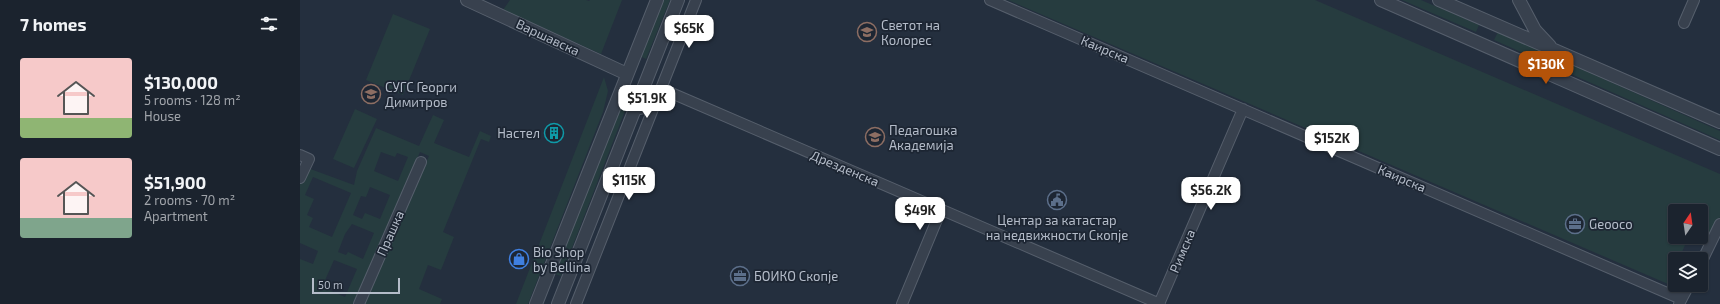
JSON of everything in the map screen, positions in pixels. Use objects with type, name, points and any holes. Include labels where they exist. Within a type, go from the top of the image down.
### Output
[{"type":"street","name":"Варшавска","points":[[467,0],[627,74]]},
{"type":"street","points":[[536,304],[657,0]]},
{"type":"street","points":[[558,304],[678,0]]},
{"type":"street","points":[[576,304],[696,0]]},
{"type":"street","name":"Каирска","points":[[990,0],[1243,109],[1680,302]]},
{"type":"street","points":[[1381,0],[1720,149]]},
{"type":"street","points":[[1442,1],[1457,0]]},
{"type":"street","points":[[1519,0],[1536,30],[1553,50]]},
{"type":"street","points":[[1684,23],[1694,0]]},
{"type":"street","points":[[1442,1],[1720,122]]},
{"type":"street","name":"Дрезденска","points":[[662,89],[1159,304]]},
{"type":"street","points":[[634,110],[655,106]]},
{"type":"street","name":"Римска","points":[[1159,304],[1243,109]]},
{"type":"street","points":[[300,155],[309,159],[300,178]]},
{"type":"street","name":"Прашка","points":[[359,304],[421,162]]},
{"type":"street","points":[[902,304],[941,210]]},
{"type":"street","points":[[1706,252],[1720,224]]},
{"type":"street","points":[[1680,302],[1685,292]]},
{"type":"green space","points":[[510,0],[622,0],[601,54],[503,10]]},
{"type":"green space","points":[[662,0],[670,0],[646,59],[640,56]]},
{"type":"green space","points":[[1008,0],[1315,0],[1720,174],[1720,217],[1708,244],[1708,204],[1668,204],[1668,244],[1685,244],[1682,252],[1668,252],[1668,284]]},
{"type":"green space","points":[[1402,0],[1421,0],[1479,25],[1476,32]]},
{"type":"green space","points":[[393,14],[430,29],[403,95],[366,80]]},
{"type":"green space","points":[[1498,32],[1720,131],[1720,140],[1494,40]]},
{"type":"green space","points":[[604,77],[608,91],[603,112],[528,304],[516,304]]},
{"type":"green space","points":[[624,96],[630,98],[561,276],[555,274]]},
{"type":"green space","points":[[355,109],[377,119],[354,168],[333,159]]},
{"type":"green space","points":[[433,115],[444,120],[434,143],[469,157],[480,131],[491,136],[489,142],[481,139],[443,232],[454,237],[441,270],[428,265],[419,289],[442,299],[440,304],[364,304],[429,156],[420,152],[353,304],[300,304],[300,259],[313,264],[318,251],[300,243],[300,181],[305,167],[354,185],[357,171],[376,128],[419,146]],"holes":[[[381,152],[395,157],[397,153],[408,157],[398,181],[374,171]],[[313,177],[351,193],[332,237],[309,227],[313,218],[307,215],[314,199],[305,195]],[[370,187],[390,195],[380,219],[365,213],[362,219],[353,215],[361,196],[366,197]],[[352,224],[374,233],[363,259],[348,252],[346,255],[338,252],[345,234]],[[334,260],[357,269],[345,297],[322,287]]]},
{"type":"place","name":"Светот на Колорес","points":[[867,32]]},
{"type":"place","name":"СУГС Георги Димитров","points":[[371,94]]},
{"type":"place","name":"Настел","points":[[554,133]]},
{"type":"place","name":"Педагошка Академија","points":[[875,137]]},
{"type":"place","name":"Центар за катастар на недвижности Скопје","points":[[1057,200]]},
{"type":"place","name":"Geooco","points":[[1575,224]]},
{"type":"place","name":"Bio Shop by Bellina","points":[[519,259]]},
{"type":"place","name":"БОИКО Скопје","points":[[740,276]]}]
